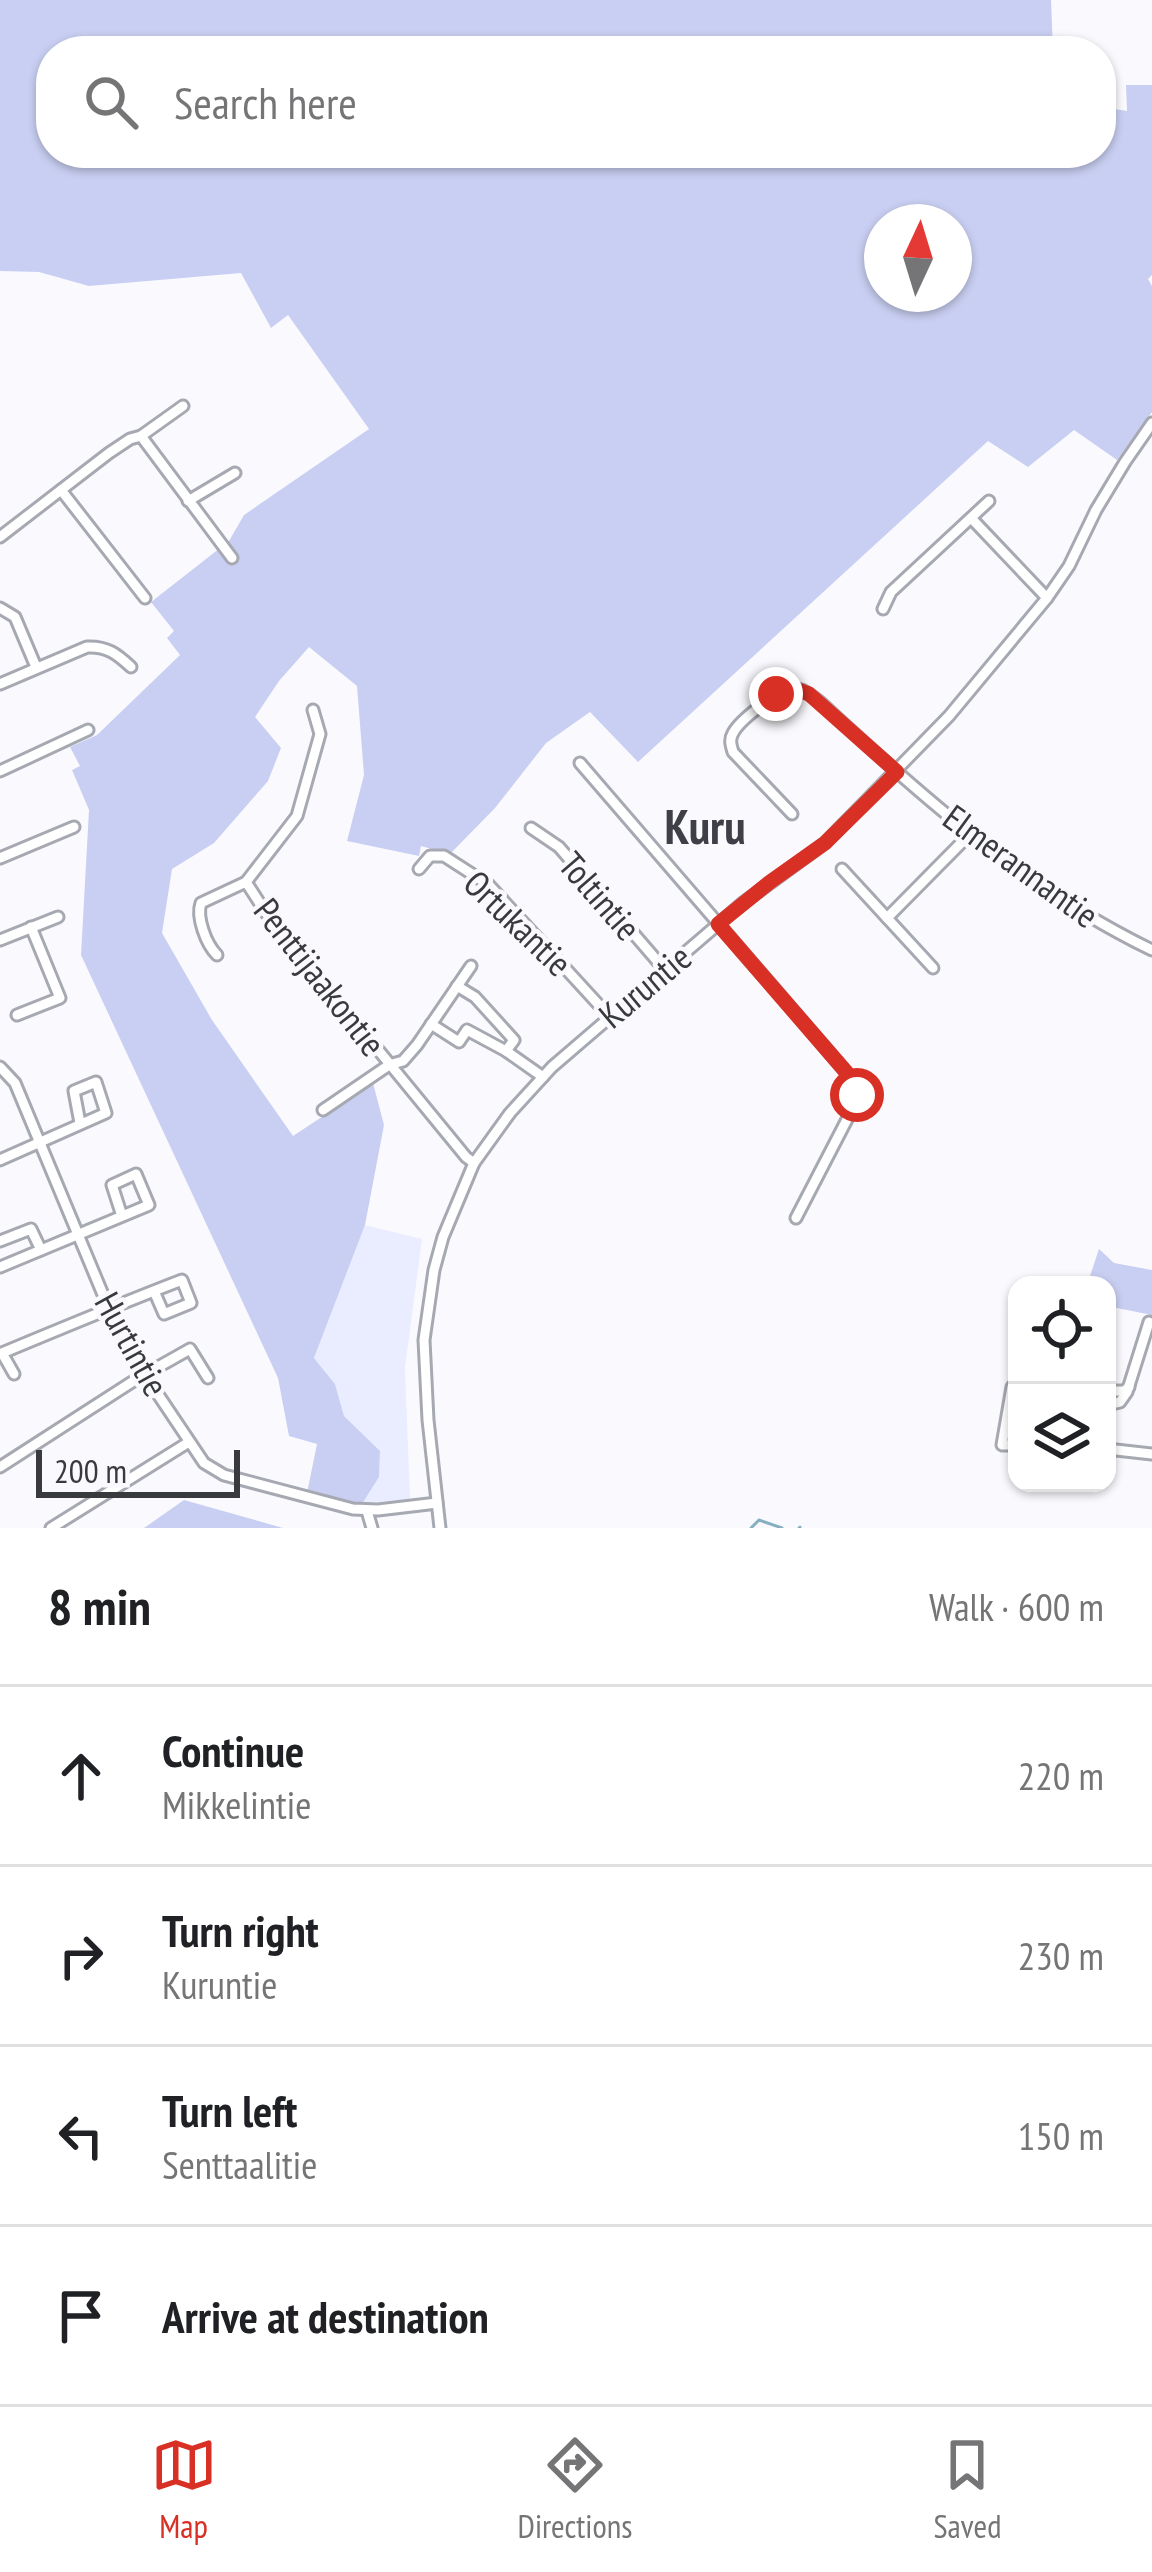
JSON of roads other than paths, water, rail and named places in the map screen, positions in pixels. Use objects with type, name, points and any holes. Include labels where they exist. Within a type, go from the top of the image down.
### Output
[{"type":"street","points":[[0,537],[109,453],[183,406]]},
{"type":"street","name":"Kuruntie","points":[[440,1528],[424,1340],[443,1237],[474,1163],[543,1077],[718,924],[825,843],[949,716],[1047,598],[1152,423]]},
{"type":"street","points":[[142,436],[232,558]]},
{"type":"street","points":[[188,501],[235,473]]},
{"type":"street","points":[[61,490],[145,598]]},
{"type":"street","points":[[884,609],[891,592],[989,501]]},
{"type":"street","points":[[972,518],[1047,598]]},
{"type":"street","points":[[0,608],[15,616],[36,667]]},
{"type":"street","points":[[0,684],[87,647],[102,646],[131,667]]},
{"type":"street","name":"Elmerannantie","points":[[792,814],[733,752],[731,742],[733,734],[776,694],[793,688],[820,702],[1005,862],[1100,925],[1152,950]]},
{"type":"street","name":"Penttijaakontie","points":[[313,710],[320,734],[297,816],[246,882],[389,1065],[474,1163]]},
{"type":"street","points":[[0,771],[88,730]]},
{"type":"street","points":[[580,763],[853,1080],[855,1104],[796,1218]]},
{"type":"street","points":[[0,858],[74,826]]},
{"type":"street","name":"Toltintie","points":[[531,828],[559,847],[665,970]]},
{"type":"street","points":[[887,918],[970,834]]},
{"type":"street","name":"Ortukantie","points":[[419,869],[430,856],[444,856],[490,885],[608,1016]]},
{"type":"street","points":[[842,869],[933,968]]},
{"type":"street","points":[[217,956],[198,911],[201,903],[246,882]]},
{"type":"street","points":[[0,940],[58,916]]},
{"type":"street","points":[[17,1015],[60,998],[31,927]]},
{"type":"street","points":[[323,1110],[389,1065],[403,1061],[471,966]]},
{"type":"street","points":[[458,986],[514,1040],[506,1052]]},
{"type":"street","points":[[431,1024],[459,1042],[483,1006]]},
{"type":"street","points":[[467,1030],[543,1077]]},
{"type":"street","name":"Hurtintie","points":[[0,1067],[14,1083],[109,1309],[145,1375],[204,1463],[224,1475],[367,1511],[436,1503]]},
{"type":"street","points":[[0,1160],[106,1113],[96,1082],[74,1090],[80,1123]]},
{"type":"street","points":[[0,1267],[149,1205],[136,1174],[112,1185],[122,1216]]},
{"type":"street","points":[[0,1240],[31,1228],[40,1250]]},
{"type":"street","points":[[14,1374],[2,1353],[154,1291]]},
{"type":"street","points":[[1116,1403],[1129,1387],[1149,1322]]},
{"type":"street","points":[[0,1467],[190,1348],[208,1378]]},
{"type":"street","points":[[1116,1391],[1129,1387]]},
{"type":"street","points":[[1008,1417],[1002,1445],[1008,1445]]},
{"type":"street","points":[[51,1528],[189,1442]]},
{"type":"street","points":[[1116,1450],[1152,1454]]},
{"type":"street","points":[[367,1511],[372,1528]]},
{"type":"waterway","points":[[751,1528],[759,1520],[782,1528]]},
{"type":"district","name":"Kuru","points":[[705,827]]}]
